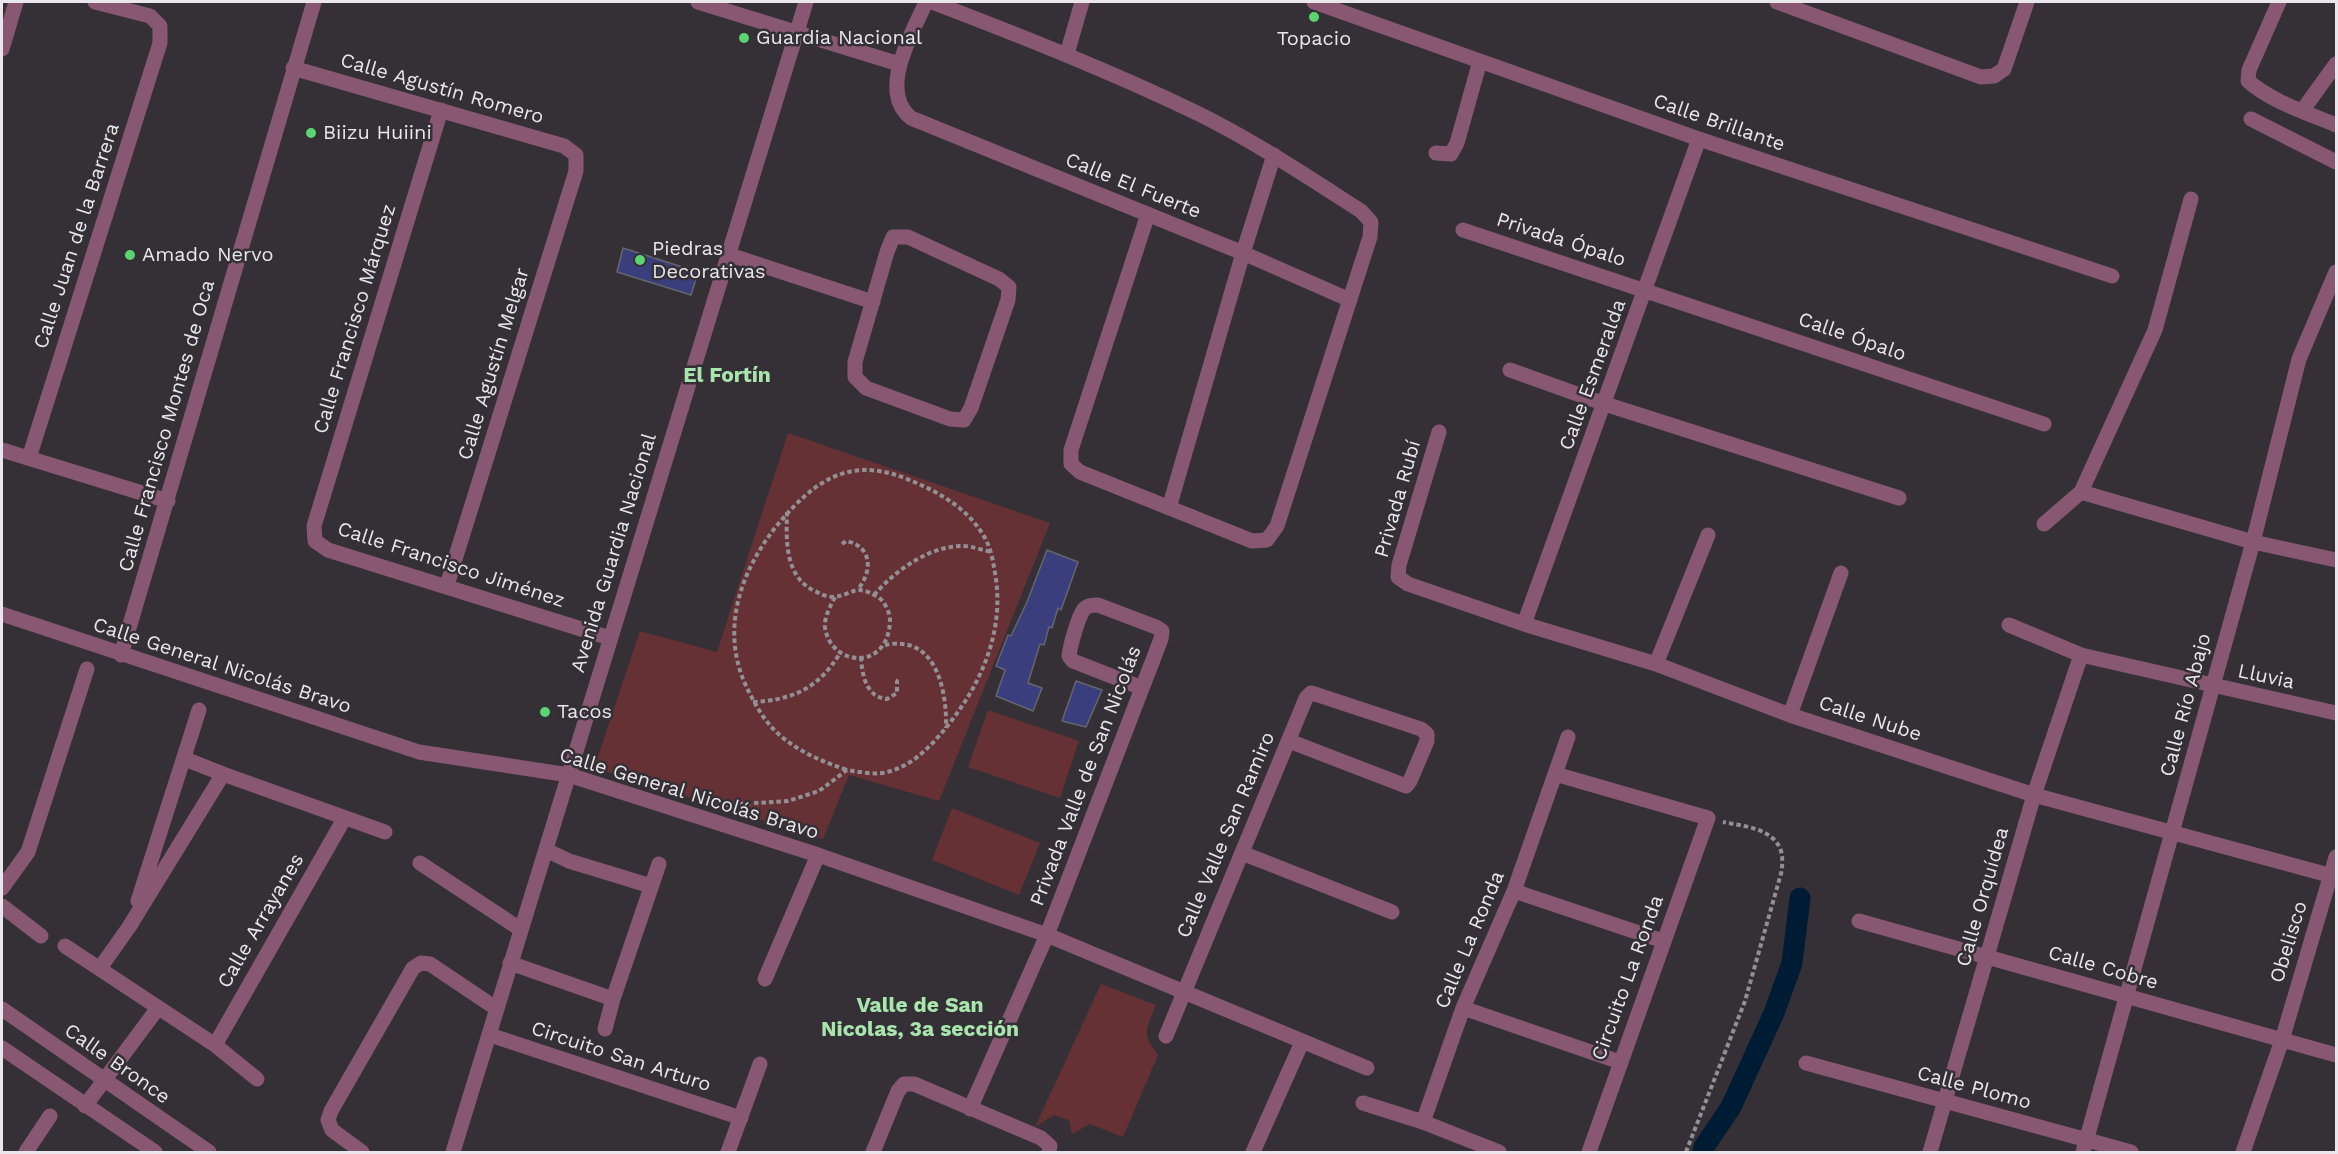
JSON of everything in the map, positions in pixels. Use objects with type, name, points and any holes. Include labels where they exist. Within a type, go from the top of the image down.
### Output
[{"type":"street","points":[[2,49],[16,2]]},
{"type":"street","name":"Calle Juan de la Barrera","points":[[29,458],[160,43],[160,26],[150,16],[95,2]]},
{"type":"street","name":"Calle Francisco Montes de Oca","points":[[121,655],[314,2]]},
{"type":"street","points":[[698,2],[899,64],[926,2]]},
{"type":"street","name":"Avenida Guardia Nacional","points":[[453,1152],[806,2]]},
{"type":"street","points":[[932,2],[1067,54],[1198,114],[1274,155],[1361,211],[1371,222],[1370,237],[1277,526],[1267,540],[1252,541],[1080,472],[1071,464],[1071,450],[1148,214]]},
{"type":"street","points":[[1067,54],[1082,2]]},
{"type":"street","name":"Calle Brillante","points":[[1314,2],[1354,9],[1480,61],[1699,139],[2112,276]]},
{"type":"street","points":[[1777,2],[1981,77],[1994,76],[2004,69],[2027,2]]},
{"type":"street","points":[[2279,2],[2249,70],[2248,81],[2255,87],[2302,111],[2337,125]]},
{"type":"street","points":[[1436,153],[1451,154],[1457,143],[1480,61]]},
{"type":"street","name":"Calle El Fuerte","points":[[899,64],[897,97],[901,110],[910,118],[1243,253],[1350,300]]},
{"type":"street","points":[[2302,111],[2337,64]]},
{"type":"street","name":"Calle Agustín Romero","points":[[293,68],[564,146],[576,155]]},
{"type":"street","name":"Calle Francisco Márquez","points":[[315,541],[314,526],[441,110]]},
{"type":"street","points":[[2250,119],[2337,162]]},
{"type":"street","name":"Calle Esmeralda","points":[[1524,624],[1699,139]]},
{"type":"street","name":"Calle Agustín Melgar","points":[[447,585],[576,171],[576,155]]},
{"type":"street","points":[[1169,508],[1274,155]]},
{"type":"street","points":[[2044,524],[2081,492],[2156,330],[2191,199]]},
{"type":"street","name":"Privada Ópalo","points":[[1463,230],[1646,290]]},
{"type":"street","points":[[893,237],[908,237],[999,279],[1009,287],[1008,300],[971,408],[964,420],[950,419],[866,388],[855,377],[855,362],[873,302],[893,237]]},
{"type":"street","points":[[727,254],[873,302]]},
{"type":"street","name":"Calle Río Abajo","points":[[2085,1146],[2174,833],[2300,359],[2337,272]]},
{"type":"street","name":"Calle Ópalo","points":[[1646,290],[2043,424]]},
{"type":"street","points":[[1510,370],[1605,404],[1899,498]]},
{"type":"street","name":"Privada Rubí","points":[[1398,577],[1439,432]]},
{"type":"street","points":[[2,450],[168,501]]},
{"type":"street","points":[[2081,492],[2253,542],[2337,560]]},
{"type":"street","points":[[1656,664],[1708,535]]},
{"type":"street","name":"Calle Francisco Jiménez","points":[[315,541],[328,549],[610,638]]},
{"type":"street","points":[[1790,715],[1840,573]]},
{"type":"street","name":"Calle Nube","points":[[1398,577],[1408,584],[1524,624],[1656,664],[1790,715],[2034,795],[2334,876]]},
{"type":"street","name":"Privada Valle de San Nicolás","points":[[970,1109],[1047,935],[1161,639],[1161,631],[1098,605],[1090,605],[1084,609],[1069,656],[1073,661],[1142,688]]},
{"type":"street","name":"Calle General Nicolás Bravo","points":[[2,614],[419,752],[569,775],[818,855],[1047,935],[1183,994],[1367,1068]]},
{"type":"street","name":"Lluvia","points":[[2009,625],[2081,655],[2213,687],[2337,713]]},
{"type":"street","name":"Calle Orquídea","points":[[1930,1152],[2034,795],[2081,655]]},
{"type":"street","points":[[2,888],[28,852],[87,669]]},
{"type":"street","name":"Calle Valle San Ramiro","points":[[1166,1036],[1306,698],[1311,693],[1421,729],[1427,734],[1427,741],[1406,786],[1289,741]]},
{"type":"street","points":[[129,927],[199,710]]},
{"type":"street","name":"Calle La Ronda","points":[[1423,1122],[1463,1008],[1514,891],[1568,737]]},
{"type":"street","points":[[185,759],[344,819],[385,832]]},
{"type":"street","points":[[100,968],[129,927],[223,774]]},
{"type":"street","points":[[1555,774],[1708,818]]},
{"type":"street","name":"Circuito La Ronda","points":[[1589,1152],[1708,818]]},
{"type":"street","name":"Calle Arrayanes","points":[[214,1045],[344,819]]},
{"type":"street","points":[[546,850],[569,861],[651,886]]},
{"type":"street","points":[[1242,853],[1392,912]]},
{"type":"street","points":[[765,979],[818,855]]},
{"type":"street","name":"Obelisco","points":[[2243,1152],[2282,1040],[2334,876],[2337,857]]},
{"type":"street","points":[[420,862],[520,929]]},
{"type":"street","points":[[605,1029],[659,864]]},
{"type":"street","points":[[1514,891],[1663,941]]},
{"type":"street","points":[[2,906],[41,936]]},
{"type":"street","name":"Calle Cobre","points":[[1859,921],[2337,1055]]},
{"type":"street","points":[[65,946],[214,1045],[257,1079]]},
{"type":"street","points":[[362,1152],[332,1130],[327,1120],[413,968],[421,963],[430,964],[497,1008]]},
{"type":"street","points":[[510,963],[613,999]]},
{"type":"street","name":"Calle Bronce","points":[[2,1008],[209,1152]]},
{"type":"street","points":[[85,1106],[158,1008]]},
{"type":"street","points":[[1463,1008],[1620,1062]]},
{"type":"street","name":"Circuito San Arturo","points":[[490,1035],[741,1118]]},
{"type":"street","points":[[1253,1152],[1302,1042]]},
{"type":"street","points":[[2,1048],[156,1152]]},
{"type":"street","name":"Calle Plomo","points":[[1806,1063],[1945,1101],[2085,1146],[2131,1152]]},
{"type":"street","points":[[728,1152],[760,1064]]},
{"type":"street","points":[[873,1152],[898,1091],[904,1084],[915,1084],[1041,1138],[1050,1146],[1049,1152]]},
{"type":"street","points":[[1363,1103],[1423,1122],[1499,1152]]},
{"type":"street","points":[[26,1152],[50,1116]]},
{"type":"path","points":[[863,468],[881,470],[912,481],[956,504],[971,518],[985,538],[991,552],[998,590],[997,618],[982,672],[966,704],[928,749],[910,763],[890,772],[868,774],[847,770],[803,752],[782,738],[761,715],[743,681],[735,652],[733,624],[741,587],[760,548],[787,512],[817,486],[835,476],[863,468]]},
{"type":"path","points":[[787,512],[786,544],[792,569],[807,588],[825,596],[835,597],[858,590],[867,590],[881,599],[890,615],[890,636],[880,652],[851,658],[840,653],[831,642],[825,627],[835,597]]},
{"type":"path","points":[[842,544],[846,541],[855,543],[867,556],[869,568],[866,581],[858,590]]},
{"type":"path","points":[[874,595],[893,575],[932,552],[965,546],[991,552]]},
{"type":"path","points":[[884,645],[904,644],[922,653],[930,662],[943,683],[946,698],[946,729]]},
{"type":"path","points":[[753,702],[779,700],[800,693],[831,668],[840,653]]},
{"type":"path","points":[[861,657],[864,678],[869,689],[879,697],[888,699],[897,693],[897,681],[893,678]]},
{"type":"path","points":[[713,806],[788,801],[819,791],[847,770]]},
{"type":"path","points":[[1686,1152],[1745,1001],[1782,870],[1781,851],[1776,842],[1762,831],[1708,818]]},
{"type":"shaded area","points":[[788,433],[1050,523],[939,801],[849,775],[823,839],[594,768],[640,631],[717,652]]},
{"type":"shaded area","points":[[988,710],[1079,741],[1060,798],[968,767]]},
{"type":"shaded area","points":[[952,808],[1040,843],[1019,895],[932,860]]},
{"type":"shaded area","points":[[1101,984],[1156,1005],[1147,1036],[1158,1055],[1123,1137],[1090,1124],[1072,1134],[1069,1120],[1054,1115],[1035,1127]]},
{"type":"building","name":"Piedras Decorativas","points":[[623,248],[698,272],[691,295],[617,272]]},
{"type":"building","points":[[1047,550],[1078,562],[1061,610],[1058,608],[1044,645],[1040,644],[1028,683],[1042,688],[1033,711],[996,696],[1005,670],[996,666],[1008,635],[1011,636],[1027,602]]},
{"type":"building","points":[[1076,681],[1102,690],[1086,727],[1062,721]]},
{"type":"waterway","points":[[1703,1152],[1731,1107],[1774,1013],[1792,963],[1800,898]]},
{"type":"place","name":"Topacio","points":[[1314,17]]},
{"type":"place","name":"Guardia Nacional","points":[[744,38]]},
{"type":"place","name":"Biizu Huiini","points":[[311,133]]},
{"type":"place","name":"Amado Nervo","points":[[130,255]]},
{"type":"place","name":"Piedras Decorativas","points":[[640,260]]},
{"type":"place","name":"Tacos","points":[[545,712]]},
{"type":"district","name":"El Fortín","points":[[727,376]]},
{"type":"district","name":"Valle de San Nicolas, 3a sección","points":[[920,1018]]}]
